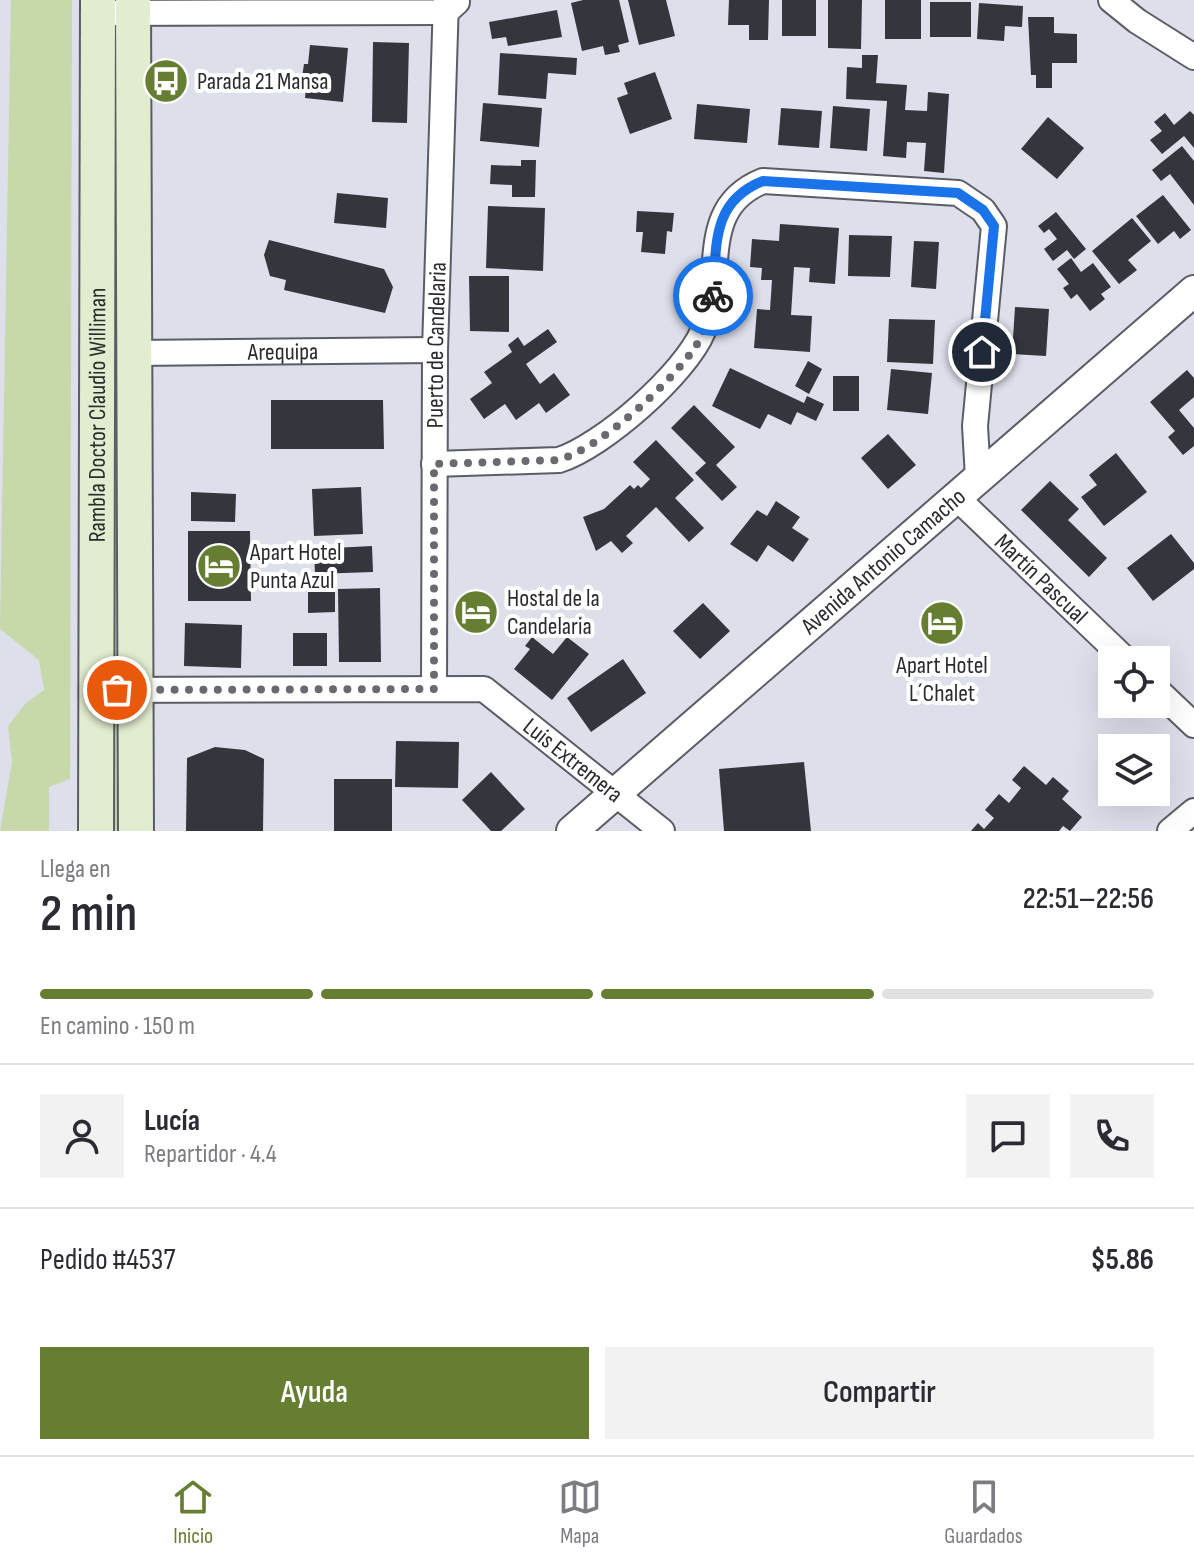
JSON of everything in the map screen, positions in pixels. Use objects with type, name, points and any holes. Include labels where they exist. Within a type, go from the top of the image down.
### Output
[{"type":"main road","name":"Rambla Doctor Claudio Williman","points":[[96,831],[98,6]]},
{"type":"main road","name":"Rambla Doctor Claudio Williman","points":[[133,6],[136,831]]},
{"type":"street","points":[[1111,0],[1137,21],[1194,57]]},
{"type":"street","points":[[98,6],[450,4]]},
{"type":"street","name":"Puerto de Candelaria","points":[[434,689],[435,350],[450,4]]},
{"type":"street","points":[[434,464],[559,460],[578,454],[598,441],[695,348],[712,300],[722,217],[745,188],[763,181],[958,193],[983,210],[994,226],[967,487]]},
{"type":"street","name":"Avenida Antonio Camacho","points":[[572,831],[1194,291]]},
{"type":"street","name":"Arequipa","points":[[133,353],[435,350]]},
{"type":"street","name":"Martín Pascual","points":[[967,487],[1113,646]]},
{"type":"street","points":[[98,690],[434,689]]},
{"type":"street","name":"Luis Extremera","points":[[434,689],[484,689],[662,831]]},
{"type":"street","points":[[1170,702],[1194,725]]},
{"type":"street","points":[[1170,831],[1194,811]]},
{"type":"green space","points":[[11,0],[72,0],[70,779],[49,787],[49,831],[0,831],[12,762],[8,726],[26,703],[44,690],[39,660],[0,629]]},
{"type":"green space","points":[[117,27],[119,679],[110,672],[114,29]]},
{"type":"green space","points":[[122,704],[126,831],[111,831],[111,708]]},
{"type":"building","points":[[619,0],[629,42],[618,45],[620,52],[605,55],[603,46],[582,51],[571,3]]},
{"type":"building","points":[[628,0],[666,0],[675,36],[639,45]]},
{"type":"building","points":[[729,0],[769,0],[768,40],[749,40],[749,25],[728,25]]},
{"type":"building","points":[[782,0],[816,0],[816,36],[782,36]]},
{"type":"building","points":[[828,0],[862,0],[861,49],[828,48]]},
{"type":"building","points":[[885,0],[921,0],[921,39],[885,39]]},
{"type":"building","points":[[930,2],[971,2],[971,37],[930,37]]},
{"type":"building","points":[[979,3],[1023,6],[1022,27],[1005,26],[1004,41],[977,39]]},
{"type":"building","points":[[557,10],[562,37],[508,46],[506,37],[492,39],[489,22]]},
{"type":"building","points":[[1028,17],[1054,17],[1054,33],[1077,34],[1077,63],[1052,63],[1052,88],[1036,88],[1036,75],[1031,75]]},
{"type":"building","points":[[373,42],[409,43],[407,123],[372,122]]},
{"type":"building","points":[[310,45],[348,48],[343,102],[305,98],[307,78],[302,77],[304,64],[308,64]]},
{"type":"building","points":[[500,53],[577,58],[576,75],[548,73],[546,99],[498,95]]},
{"type":"building","points":[[862,55],[878,55],[876,83],[907,85],[905,110],[927,111],[928,92],[949,94],[944,173],[924,171],[926,143],[907,142],[906,158],[883,156],[887,101],[846,99],[847,67],[862,68]]},
{"type":"building","points":[[655,72],[672,119],[630,134],[617,98],[628,94],[624,83]]},
{"type":"building","points":[[483,103],[542,108],[539,147],[480,141]]},
{"type":"building","points":[[697,104],[750,109],[747,143],[694,139]]},
{"type":"building","points":[[833,106],[870,109],[867,151],[830,148]]},
{"type":"building","points":[[781,108],[822,111],[819,148],[778,145]]},
{"type":"building","points":[[1190,111],[1194,115],[1194,148],[1184,136],[1162,154],[1150,140],[1162,131],[1154,122],[1165,113],[1174,125]]},
{"type":"building","points":[[1048,117],[1084,148],[1057,179],[1021,149]]},
{"type":"building","points":[[1182,146],[1194,161],[1194,205],[1170,174],[1161,181],[1152,170]]},
{"type":"building","points":[[521,160],[536,160],[535,197],[512,197],[512,185],[490,184],[491,165],[521,166]]},
{"type":"building","points":[[337,193],[388,198],[386,228],[334,223]]},
{"type":"building","points":[[1163,195],[1191,230],[1180,239],[1174,231],[1158,244],[1136,216]]},
{"type":"building","points":[[488,206],[545,208],[543,271],[486,268]]},
{"type":"building","points":[[637,211],[674,213],[672,232],[667,231],[665,254],[641,252],[643,232],[636,232]]},
{"type":"building","points":[[1056,212],[1086,249],[1074,259],[1067,250],[1053,261],[1044,249],[1057,239],[1049,229],[1044,233],[1038,226]]},
{"type":"building","points":[[1132,218],[1151,241],[1128,260],[1137,270],[1119,284],[1092,251]]},
{"type":"building","points":[[780,224],[839,228],[835,284],[809,282],[810,268],[794,267],[791,315],[812,316],[810,352],[754,348],[757,309],[770,310],[772,280],[761,280],[762,268],[750,267],[752,239],[779,241]]},
{"type":"building","points":[[849,235],[892,236],[890,277],[848,276]]},
{"type":"building","points":[[269,240],[384,269],[393,287],[385,313],[284,290],[286,280],[270,276],[264,255]]},
{"type":"building","points":[[914,241],[939,242],[936,289],[911,287]]},
{"type":"building","points":[[1071,258],[1081,272],[1093,263],[1111,287],[1101,294],[1105,299],[1090,311],[1077,294],[1071,299],[1063,288],[1069,284],[1057,269]]},
{"type":"building","points":[[469,276],[509,276],[509,332],[470,331]]},
{"type":"building","points":[[1015,307],[1049,309],[1046,356],[1012,354]]},
{"type":"building","points":[[889,319],[935,320],[933,364],[887,362]]},
{"type":"building","points":[[548,329],[557,342],[526,364],[540,384],[554,373],[570,395],[546,413],[539,403],[516,420],[505,404],[484,419],[470,399],[492,383],[484,372],[512,352],[508,345],[518,337],[524,346]]},
{"type":"building","points":[[808,361],[822,369],[809,394],[795,386]]},
{"type":"building","points":[[730,368],[804,403],[807,396],[824,404],[816,421],[797,412],[791,425],[768,414],[760,429],[712,406]]},
{"type":"building","points":[[891,369],[932,373],[928,414],[887,410]]},
{"type":"building","points":[[1187,370],[1194,378],[1194,397],[1179,410],[1194,428],[1194,446],[1183,455],[1168,437],[1175,431],[1150,402]]},
{"type":"building","points":[[833,376],[859,376],[859,411],[833,411]]},
{"type":"building","points":[[271,400],[383,400],[384,449],[271,449]]},
{"type":"building","points":[[694,405],[735,447],[716,465],[737,487],[722,501],[695,473],[706,463],[671,428]]},
{"type":"building","points":[[888,434],[916,465],[888,489],[861,458]]},
{"type":"building","points":[[656,440],[694,480],[675,498],[704,528],[689,542],[656,507],[626,536],[633,543],[622,553],[611,541],[596,551],[583,517],[604,509],[630,485],[634,489],[638,485],[641,488],[650,479],[633,462]]},
{"type":"building","points":[[1116,453],[1147,492],[1104,526],[1081,497],[1097,485],[1089,475]]},
{"type":"building","points":[[1050,481],[1079,509],[1068,520],[1107,558],[1089,577],[1021,510]]},
{"type":"building","points":[[361,487],[363,534],[314,536],[312,489]]},
{"type":"building","points":[[191,492],[236,494],[235,522],[191,521]]},
{"type":"building","points":[[776,501],[800,517],[792,528],[809,539],[793,562],[768,545],[757,562],[730,544],[757,510],[767,516]]},
{"type":"building","name":"Apart Hotel Punta Azul","points":[[188,531],[250,531],[251,601],[188,601]]},
{"type":"building","points":[[1171,534],[1194,563],[1194,569],[1153,601],[1127,568]]},
{"type":"building","points":[[372,546],[373,572],[315,574],[314,549]]},
{"type":"building","points":[[380,588],[381,662],[339,662],[338,589]]},
{"type":"building","points":[[308,592],[335,592],[335,612],[308,613]]},
{"type":"building","points":[[703,603],[730,631],[700,659],[673,631]]},
{"type":"building","points":[[185,623],[242,625],[241,668],[184,666]]},
{"type":"building","points":[[293,633],[327,633],[327,666],[293,666]]},
{"type":"building","points":[[532,637],[553,654],[567,637],[589,654],[552,700],[514,669],[530,649],[525,646]]},
{"type":"building","points":[[623,659],[646,693],[591,732],[567,698]]},
{"type":"building","points":[[396,741],[459,742],[458,788],[395,787]]},
{"type":"building","points":[[215,747],[245,750],[264,759],[263,831],[186,831],[187,758]]},
{"type":"building","points":[[804,762],[811,831],[724,831],[719,769]]},
{"type":"building","points":[[1024,766],[1046,785],[1053,777],[1069,791],[1062,799],[1082,817],[1070,831],[1063,826],[1059,831],[971,831],[978,823],[984,829],[994,818],[985,810],[999,794],[1009,803],[1021,788],[1012,780]]},
{"type":"building","points":[[491,772],[525,809],[501,831],[491,831],[462,800]]},
{"type":"building","points":[[334,779],[392,779],[392,831],[334,831]]},
{"type":"way so far","points":[[117,690],[434,689],[434,464],[559,460],[578,454],[598,441],[651,393],[695,348],[705,328],[713,296]]},
{"type":"place","name":"Parada 21 Mansa","points":[[166,81]]},
{"type":"place","name":"Apart Hotel Punta Azul","points":[[219,566]]},
{"type":"place","name":"Hostal de la Candelaria","points":[[476,612]]},
{"type":"place","name":"Apart Hotel L´Chalet","points":[[942,623]]},
{"type":"route","points":[[713,296],[722,217],[731,201],[745,188],[763,181],[958,193],[983,210],[994,226],[982,352]]}]
